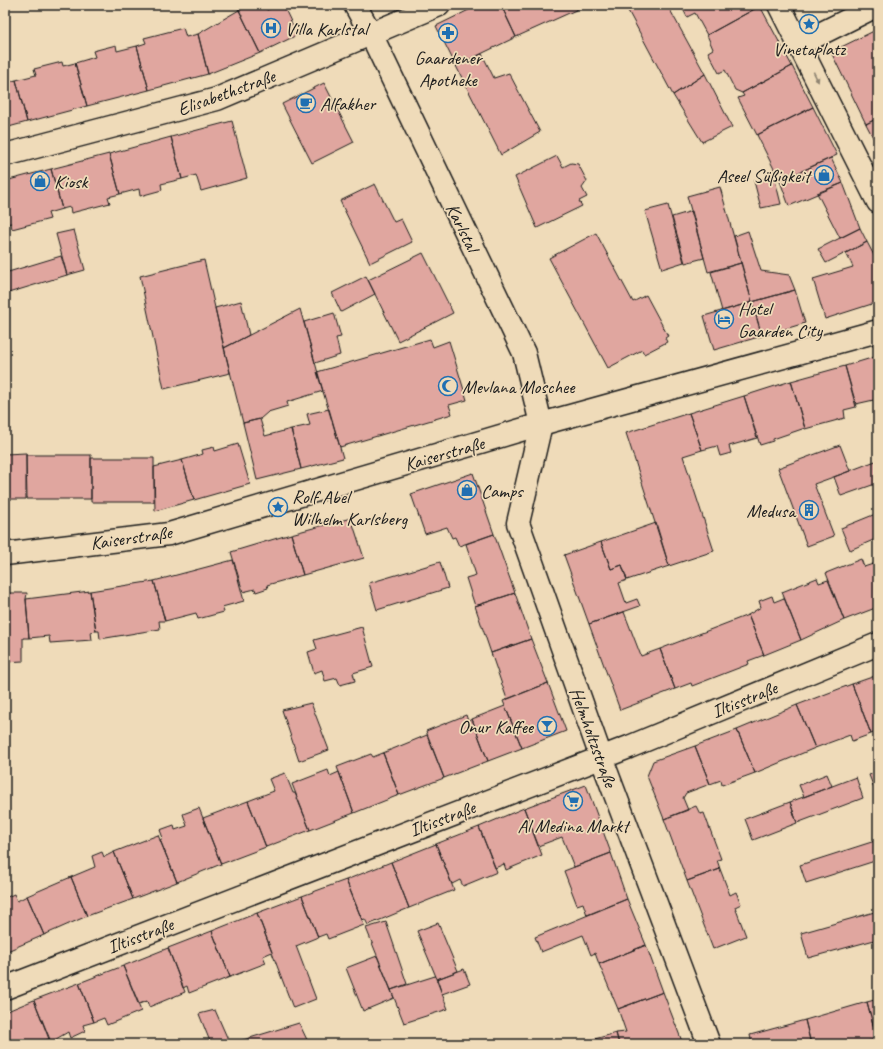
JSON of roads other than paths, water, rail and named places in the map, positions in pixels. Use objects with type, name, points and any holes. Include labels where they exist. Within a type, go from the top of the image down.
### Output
[{"type":"street","name":"Karlstal","points":[[355,5],[371,34],[524,353],[542,424]]},
{"type":"street","name":"Karlstal","points":[[369,5],[371,34]]},
{"type":"street","name":"Elisabethstraße","points":[[5,156],[217,99],[439,5]]},
{"type":"street","points":[[778,5],[800,44],[878,202]]},
{"type":"street","points":[[800,44],[878,5]]},
{"type":"street","name":"Kaiserstraße","points":[[5,554],[169,534],[542,424],[878,331]]},
{"type":"street","name":"Helmholtzstraße","points":[[542,424],[518,523],[601,756],[709,1044]]},
{"type":"street","name":"Iltisstraße","points":[[5,988],[601,756],[629,747],[878,644]]},
{"type":"place","name":"Vinetaplatz","points":[[809,24]]},
{"type":"place","name":"Villa Karlstal","points":[[271,28]]},
{"type":"place","name":"Gaardener Apotheke","points":[[448,33]]},
{"type":"place","name":"Alfakher","points":[[306,103]]},
{"type":"place","name":"Aseel Süßigkeit","points":[[824,175]]},
{"type":"place","name":"Kiosk","points":[[40,181]]},
{"type":"place","name":"Hotel Gaarden City","points":[[724,319]]},
{"type":"place","name":"Mevlana Moschee","points":[[448,386]]},
{"type":"place","name":"Camps","points":[[467,490]]},
{"type":"place","name":"Rolf Abel Wilhelm Karlsberg","points":[[278,507]]},
{"type":"place","name":"Medusa","points":[[809,510]]},
{"type":"place","name":"Onur Kaffee","points":[[547,726]]},
{"type":"place","name":"Al Medina Markt","points":[[573,801]]}]
